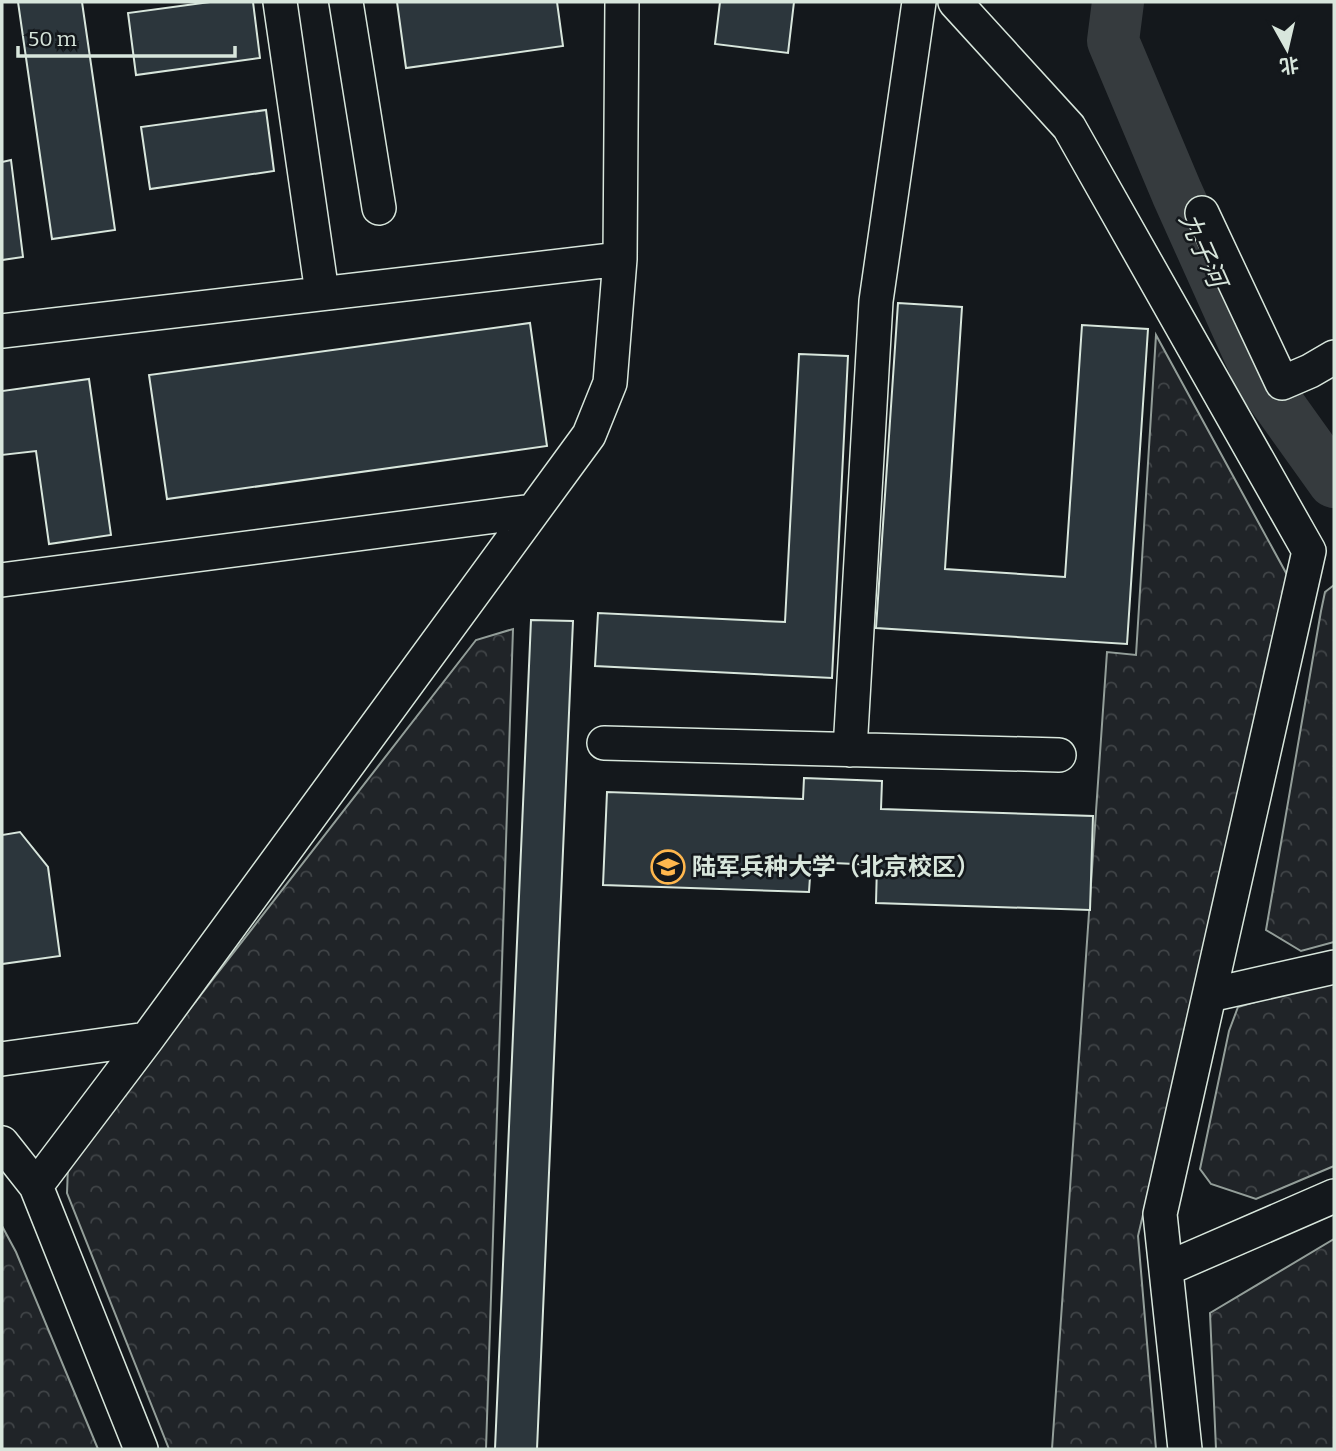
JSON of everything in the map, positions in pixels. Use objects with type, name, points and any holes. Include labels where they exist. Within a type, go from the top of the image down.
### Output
[{"type":"street","points":[[280,2],[323,293]]},
{"type":"street","points":[[346,2],[379,208]]},
{"type":"street","points":[[36,1186],[589,435],[610,383],[620,259],[622,2]]},
{"type":"street","points":[[850,750],[876,301],[919,2]]},
{"type":"street","points":[[955,2],[1069,127],[1322,550],[1210,995],[1160,1214],[1185,1449]]},
{"type":"street","points":[[1202,213],[1282,383],[1334,357]]},
{"type":"street","points":[[2,331],[620,259]]},
{"type":"street","points":[[2,580],[533,511]]},
{"type":"street","points":[[604,743],[1059,755]]},
{"type":"street","points":[[1210,995],[1334,967]]},
{"type":"street","points":[[2,1059],[147,1038]]},
{"type":"street","points":[[2,1143],[36,1186],[141,1449]]},
{"type":"street","points":[[1166,1269],[1334,1196]]},
{"type":"green space","points":[[1156,335],[1291,582],[1138,1236],[1156,1449],[1052,1449],[1107,652],[1136,655]]},
{"type":"green space","points":[[1334,585],[1334,942],[1301,951],[1266,930],[1321,611],[1325,592]]},
{"type":"green space","points":[[513,629],[486,1449],[169,1449],[67,1193],[68,1166],[476,640]]},
{"type":"green space","points":[[1334,979],[1334,1166],[1256,1199],[1211,1184],[1200,1169],[1229,1031],[1238,1007]]},
{"type":"green space","points":[[2,1226],[16,1252],[98,1449],[2,1449]]},
{"type":"green space","points":[[1334,1239],[1334,1449],[1216,1449],[1210,1313]]},
{"type":"building","points":[[18,2],[82,2],[115,230],[52,239]]},
{"type":"building","points":[[210,2],[253,2],[260,58],[136,75],[128,13]]},
{"type":"building","points":[[397,2],[557,2],[563,46],[406,68]]},
{"type":"building","points":[[720,2],[794,2],[788,53],[715,44]]},
{"type":"building","points":[[266,110],[274,171],[150,189],[141,127]]},
{"type":"building","points":[[11,160],[23,257],[2,260],[2,162]]},
{"type":"building","points":[[898,303],[962,307],[945,569],[1065,577],[1082,325],[1148,329],[1127,644],[876,628]]},
{"type":"building","points":[[530,323],[547,446],[167,499],[149,375]]},
{"type":"building","points":[[799,354],[848,356],[832,678],[595,666],[598,613],[785,622]]},
{"type":"building","points":[[89,379],[111,535],[49,544],[36,451],[2,455],[2,391]]},
{"type":"building","points":[[531,620],[573,621],[537,1449],[495,1449]]},
{"type":"building","points":[[804,778],[882,781],[881,809],[1093,816],[1090,910],[876,903],[877,865],[811,862],[809,892],[603,885],[607,792],[803,799]]},
{"type":"building","points":[[20,832],[48,867],[60,956],[2,964],[2,835]]},
{"type":"waterway","name":"九子河","points":[[1118,2],[1113,41],[1177,193],[1261,380],[1334,482]]},
{"type":"place","name":"陆军兵种大学（北京校区）","points":[[668,867]]}]
